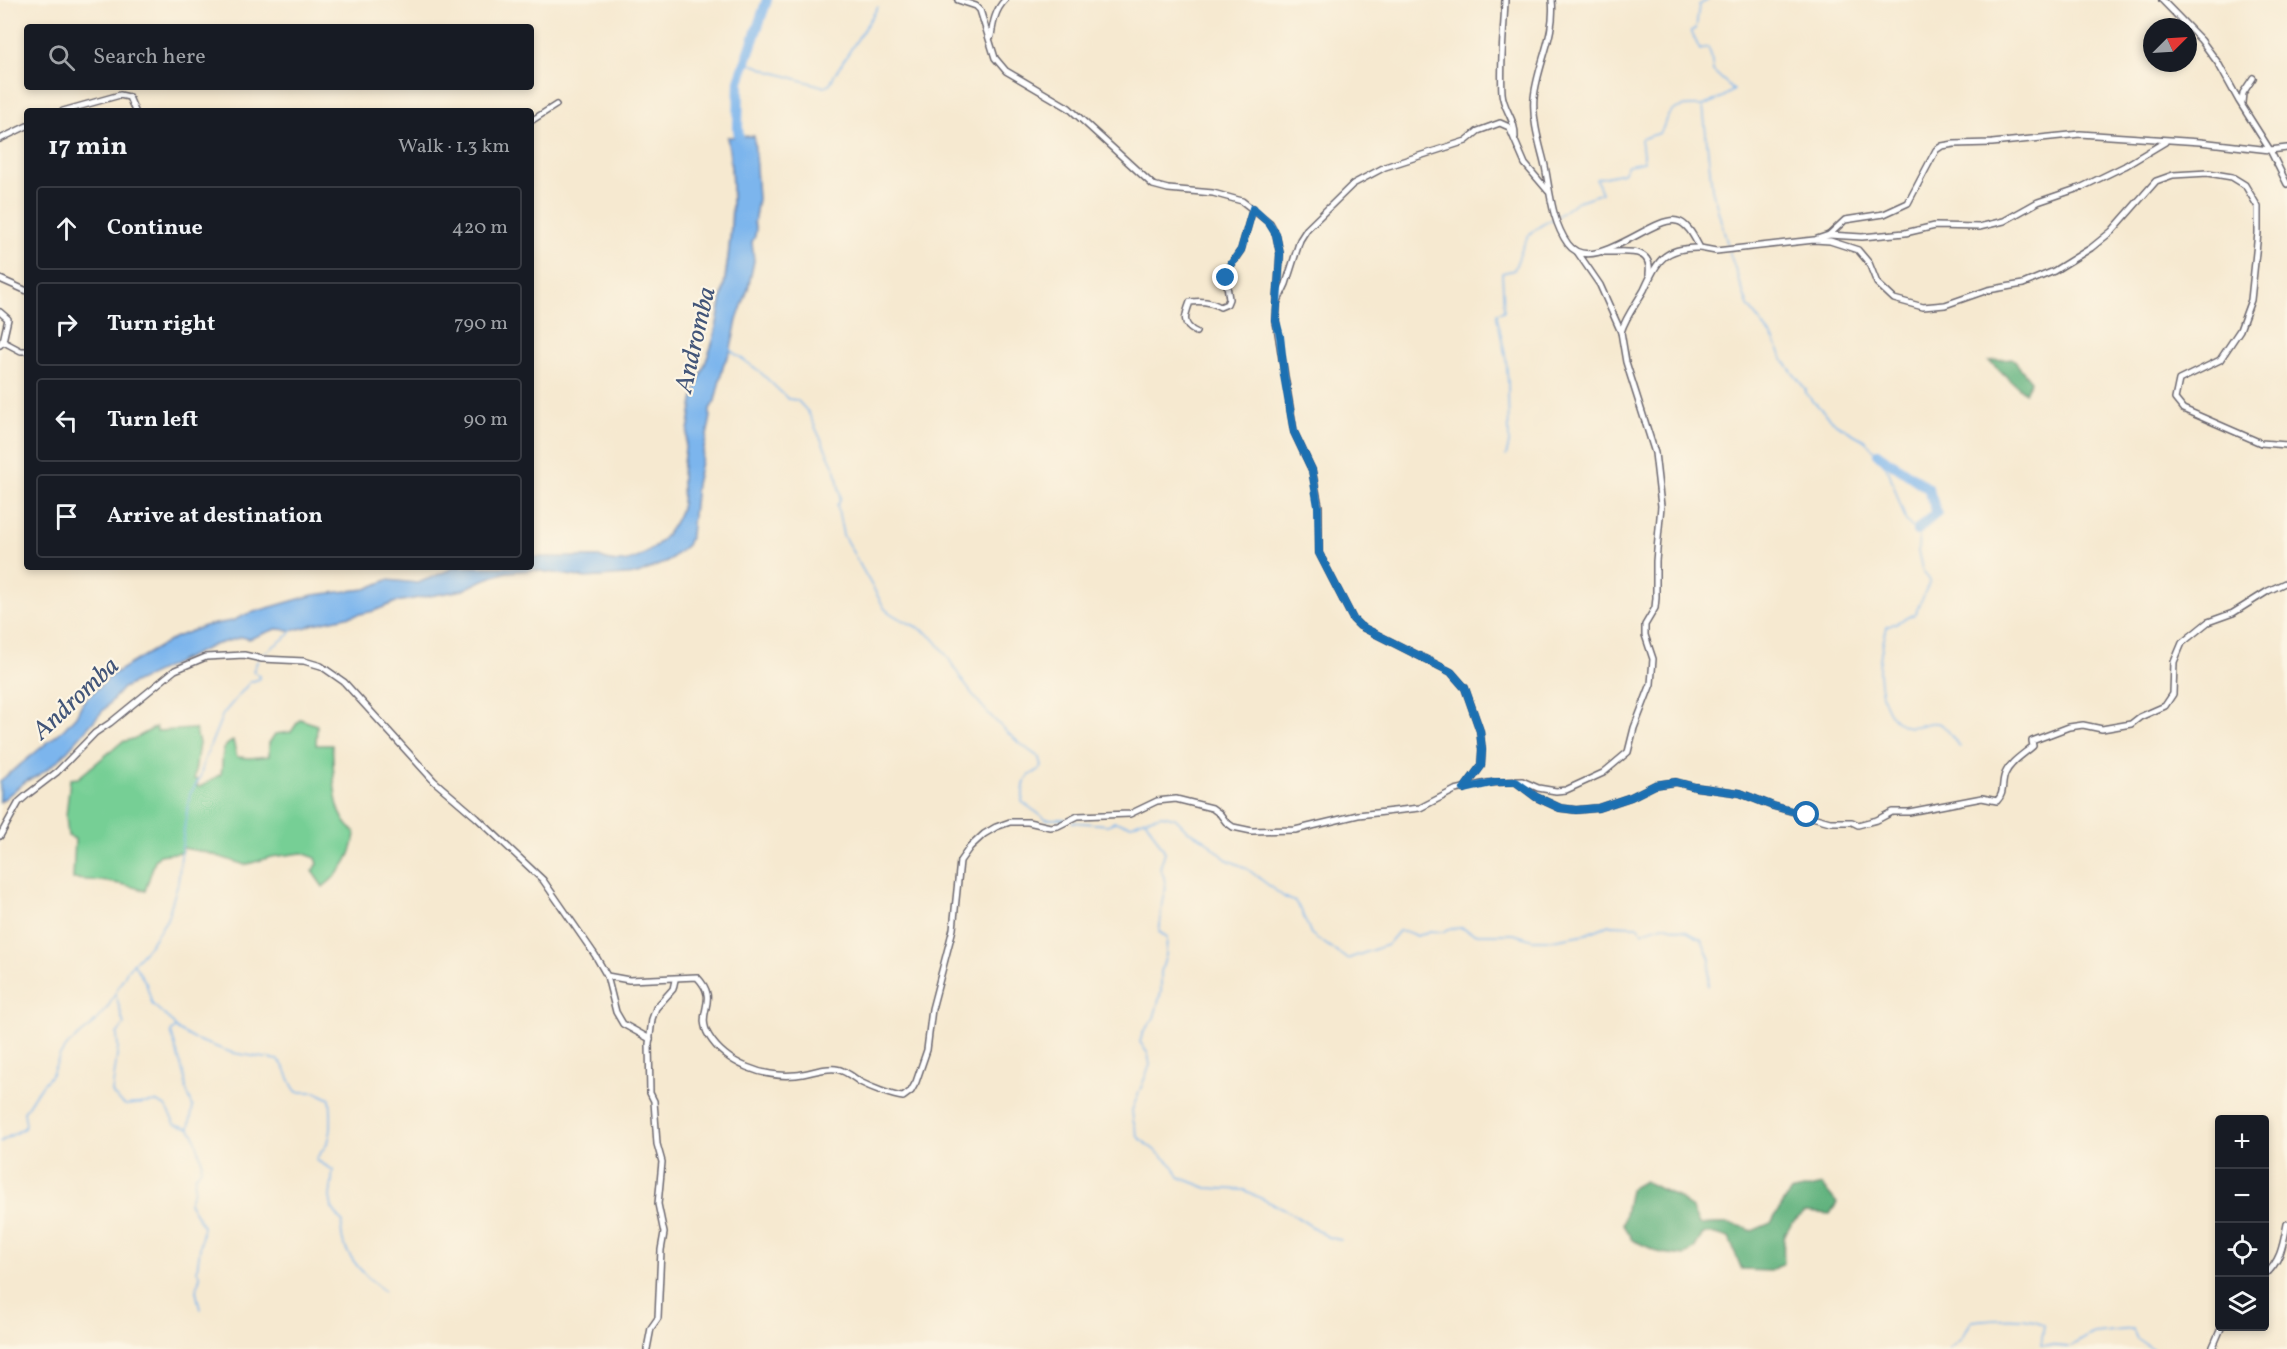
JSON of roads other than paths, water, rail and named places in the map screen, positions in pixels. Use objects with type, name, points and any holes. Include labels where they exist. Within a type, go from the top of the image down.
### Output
[{"type":"street","points":[[958,0],[976,6],[980,10],[995,58],[1006,71],[1069,108],[1153,184],[1168,189],[1230,196],[1253,208],[1269,223],[1276,234],[1280,254],[1276,321],[1284,375],[1294,432],[1313,472],[1318,506],[1319,553],[1353,619],[1360,626],[1451,672],[1465,688],[1480,731],[1482,750],[1481,766],[1464,789]]},
{"type":"street","points":[[990,40],[993,20],[1005,0]]},
{"type":"street","points":[[1505,0],[1502,38],[1502,96],[1515,128],[1515,138]]},
{"type":"street","points":[[607,976],[629,980],[675,980],[697,977],[709,995],[703,1018],[705,1028],[715,1045],[742,1064],[772,1076],[794,1076],[838,1069],[871,1088],[903,1097],[911,1091],[916,1082],[927,1050],[932,1008],[952,929],[960,861],[970,847],[996,827],[1010,822],[1058,826],[1078,816],[1130,814],[1157,801],[1176,800],[1212,808],[1233,827],[1252,831],[1295,830],[1358,815],[1420,808],[1455,790],[1495,782],[1522,781],[1529,786],[1556,791],[1566,790],[1603,773],[1622,759],[1628,752],[1634,728],[1651,684],[1653,659],[1645,635],[1645,625],[1655,608],[1661,507],[1655,453],[1626,362],[1621,332],[1600,285],[1578,253],[1568,245],[1552,209],[1536,125],[1534,99],[1553,20],[1552,0]]},
{"type":"street","points":[[2162,0],[2201,40],[2218,63],[2270,150],[2287,184]]},
{"type":"street","points":[[2242,105],[2243,93],[2253,78]]},
{"type":"street","points":[[72,108],[120,95],[129,97],[134,108]]},
{"type":"street","points":[[534,119],[556,105]]},
{"type":"street","points":[[1276,305],[1286,284],[1300,240],[1307,229],[1353,184],[1385,167],[1466,141],[1478,131],[1500,123],[1509,127],[1525,164],[1549,192]]},
{"type":"street","points":[[0,139],[24,127]]},
{"type":"street","points":[[1829,235],[1845,220],[1884,214],[1908,203],[1936,150],[1942,146],[2080,134],[2167,141],[2200,141],[2270,150],[2287,148]]},
{"type":"street","points":[[1814,240],[1829,235],[1862,237],[1905,233],[1935,226],[1979,227],[2004,221],[2038,202],[2099,179],[2167,141]]},
{"type":"street","points":[[1621,332],[1649,275],[1662,257],[1672,251],[1685,248],[1716,251],[1814,240],[1830,241],[1858,250],[1869,263],[1877,283],[1894,299],[1923,306],[1945,305],[1988,290],[2023,284],[2054,271],[2091,248],[2112,231],[2157,181],[2173,175],[2208,174],[2232,177],[2245,185],[2258,207],[2258,233],[2251,300],[2240,330],[2220,360],[2179,380],[2175,399],[2183,409],[2261,443],[2287,445]]},
{"type":"street","points":[[1196,332],[1187,327],[1185,323],[1190,302],[1203,301],[1220,307],[1227,304],[1229,298],[1227,271],[1241,250],[1253,208]]},
{"type":"street","points":[[1578,253],[1598,252],[1620,244],[1664,222],[1676,220],[1685,225],[1700,248]]},
{"type":"street","points":[[1598,252],[1635,252],[1643,255],[1648,259],[1649,275]]},
{"type":"street","points":[[0,279],[24,290]]},
{"type":"street","points":[[0,312],[9,319],[1,342],[24,351]]},
{"type":"street","points":[[1516,782],[1536,797],[1560,808],[1576,810],[1598,808],[1631,797],[1655,785],[1676,782],[1740,793],[1773,806],[1830,822],[1852,822],[1857,825],[1877,820],[1892,812],[1949,806],[1982,798],[1997,801],[2002,796],[2006,771],[2033,746],[2032,741],[2068,727],[2083,725],[2102,729],[2131,724],[2140,717],[2165,706],[2173,694],[2174,662],[2182,643],[2208,622],[2233,614],[2268,591],[2287,582]]},
{"type":"street","points":[[0,836],[19,802],[57,772],[95,733],[175,670],[206,657],[243,655],[304,661],[321,666],[344,682],[434,781],[543,880],[607,976],[616,1012],[623,1024],[650,1039]]},
{"type":"street","points":[[647,1349],[651,1328],[658,1318],[664,1233],[658,1204],[662,1162],[657,1144],[654,1101],[650,1093],[650,1039],[652,1018],[656,1008],[673,988],[675,980]]},
{"type":"street","points":[[2269,1272],[2274,1268],[2283,1250],[2287,1224]]},
{"type":"street","points":[[2212,1349],[2220,1331]]},
{"type":"water","points":[[754,136],[758,199],[754,223],[756,229],[752,242],[754,261],[730,353],[724,363],[715,401],[710,409],[710,422],[696,484],[691,535],[687,545],[668,561],[638,574],[586,578],[534,570],[534,557],[599,557],[612,561],[636,558],[658,544],[667,534],[680,511],[683,497],[683,462],[692,405],[714,337],[724,288],[732,212],[727,137]]},
{"type":"water","points":[[449,570],[534,570],[506,572],[463,590],[396,602],[374,611],[304,628],[276,629],[249,639],[242,637],[214,645],[123,688],[60,759],[38,776],[26,781],[0,802],[0,781],[64,729],[76,716],[83,702],[113,674],[174,638],[204,626],[232,621],[247,614],[313,595],[366,589],[387,580],[418,583]]},
{"type":"waterway","name":"Andromba","points":[[740,150],[739,81],[767,0]]},
{"type":"waterway","points":[[1708,0],[1699,5],[1696,29],[1691,31],[1700,50],[1708,47],[1713,71],[1734,90],[1703,106],[1712,189],[1728,246]]},
{"type":"waterway","points":[[745,61],[769,71],[825,87],[830,84],[878,7]]},
{"type":"waterway","points":[[1558,216],[1576,202],[1602,193],[1596,179],[1623,173],[1628,165],[1644,162],[1641,139],[1660,133],[1669,114],[1677,108],[1703,106]]},
{"type":"waterway","points":[[1506,456],[1509,444],[1508,383],[1506,359],[1497,317],[1497,313],[1504,311],[1502,273],[1514,270],[1530,234],[1553,219]]},
{"type":"waterway","points":[[1729,251],[1748,306],[1774,340],[1784,361],[1806,390],[1805,393],[1836,424],[1864,440],[1878,454],[1889,472],[1906,521],[1919,535],[1918,551],[1922,569],[1930,581],[1915,614],[1887,627],[1879,673],[1882,695],[1890,714],[1897,721],[1910,727],[1938,723],[1947,730],[1960,747]]},
{"type":"waterway","points":[[730,350],[759,371],[788,399],[797,400],[808,412],[836,471],[840,494],[840,501],[837,505],[843,535],[885,609],[932,637],[980,704],[1008,733],[1040,758],[1042,767],[1027,778],[1022,802],[1046,819],[1065,819]]},
{"type":"waterway","points":[[1878,454],[1928,488],[1937,513],[1917,531]]},
{"type":"waterway","points":[[260,656],[289,635],[293,629]]},
{"type":"waterway","points":[[0,1142],[24,1128],[26,1125],[24,1112],[52,1074],[60,1055],[108,1007],[128,969],[150,945],[167,919],[178,883],[190,794],[200,778],[204,761],[223,714],[250,682],[259,679],[253,671],[258,660]]},
{"type":"waterway","points":[[1145,819],[1162,815],[1175,818],[1188,831],[1204,839],[1226,859],[1246,868],[1284,897],[1295,902],[1311,934],[1347,959],[1387,945],[1399,931],[1417,936],[1430,931],[1443,932],[1462,928],[1474,934],[1514,934],[1533,940],[1552,940],[1586,934],[1609,925],[1637,926],[1642,932],[1663,925],[1685,931],[1701,939],[1710,959],[1708,986]]},
{"type":"waterway","points":[[1072,822],[1108,825],[1114,822],[1132,825],[1145,819],[1165,852],[1160,868],[1166,889],[1159,932],[1167,937],[1166,955],[1161,972],[1161,992],[1154,1018],[1143,1032],[1140,1042],[1148,1054],[1150,1065],[1132,1110],[1138,1137],[1167,1160],[1179,1177],[1207,1188],[1244,1190],[1289,1212],[1328,1237],[1341,1240]]},
{"type":"waterway","points":[[133,963],[146,983],[152,1004],[178,1030],[194,1039],[233,1053],[278,1060],[297,1092],[315,1092],[330,1099],[329,1139],[316,1160],[333,1170],[330,1197],[332,1208],[343,1223],[341,1232],[347,1251],[361,1270],[384,1291]]},
{"type":"waterway","points":[[116,995],[124,1025],[117,1034],[118,1048],[112,1092],[114,1096],[125,1105],[157,1102],[165,1106],[175,1124],[189,1128],[194,1135],[202,1161],[201,1169],[195,1176],[194,1190],[189,1203],[203,1226],[197,1270],[200,1277],[196,1291],[200,1309]]},
{"type":"waterway","points":[[175,1028],[171,1032],[193,1107],[189,1128]]},
{"type":"waterway","points":[[1949,1349],[1960,1340],[1972,1321],[2010,1318],[2029,1320],[2044,1325],[2041,1345],[2069,1347],[2094,1333],[2133,1329],[2137,1338],[2153,1349]]}]
